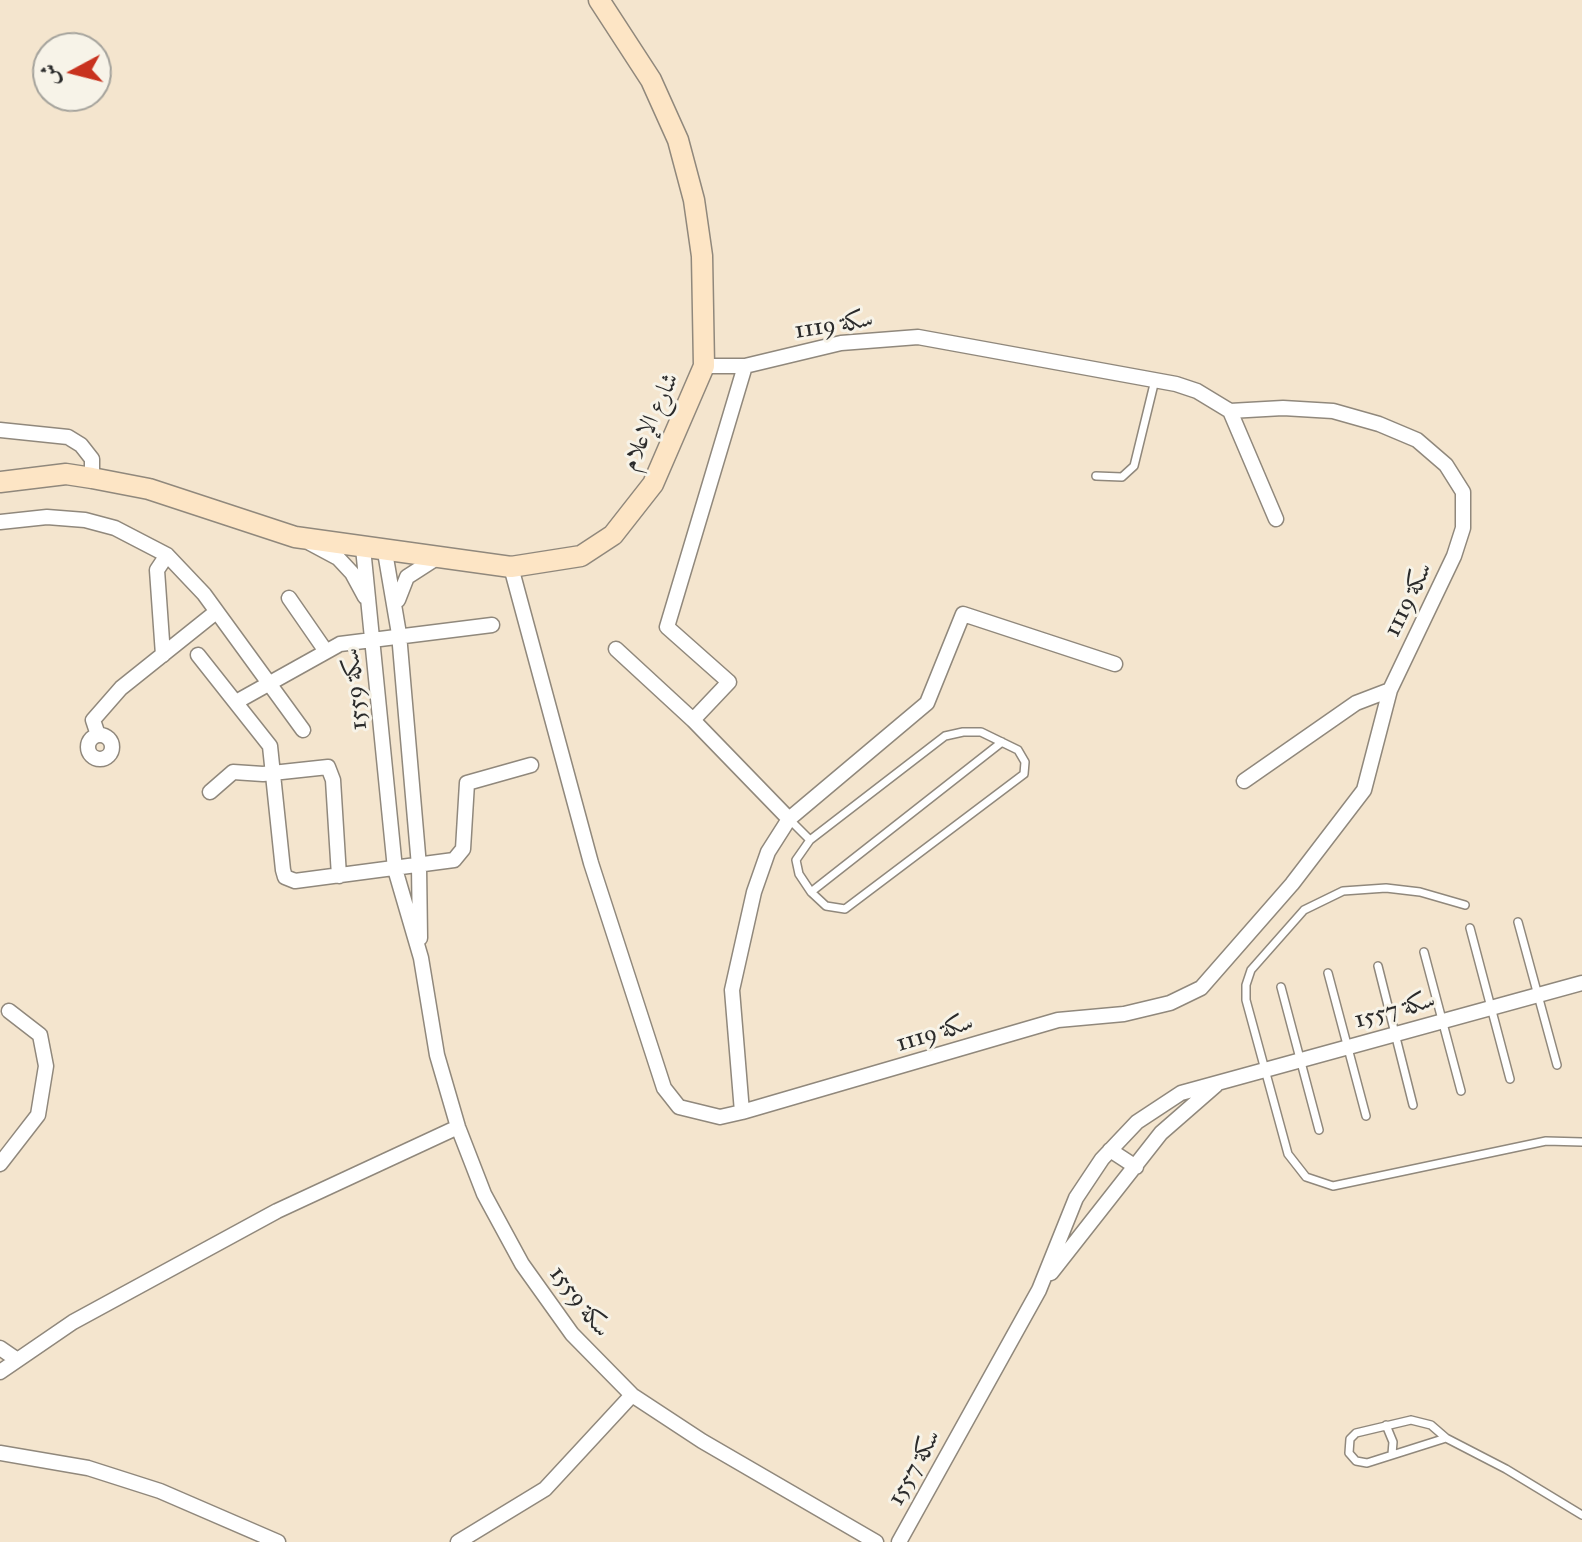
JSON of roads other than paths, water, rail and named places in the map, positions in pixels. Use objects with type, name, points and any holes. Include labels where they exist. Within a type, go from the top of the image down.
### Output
[{"type":"main road","name":"شارع الإعلام","points":[[0,482],[66,474],[92,478],[149,489],[295,537],[385,552],[511,567],[581,556],[613,535],[653,484],[704,366],[702,256],[694,200],[678,140],[651,80],[601,1]]},
{"type":"street","name":"سكة 1119","points":[[511,567],[591,863],[664,1088],[679,1107],[720,1117],[742,1112],[1058,1020],[1124,1014],[1170,1003],[1201,988],[1357,805],[1371,771],[1390,690],[1454,556],[1465,509],[1459,484],[1446,465],[1417,440],[1379,424],[1311,409],[1230,411],[1197,391],[1155,380],[918,337],[841,343],[745,366],[704,366]]},
{"type":"street","points":[[693,720],[729,682],[667,627],[745,366]]},
{"type":"street","points":[[1230,411],[1276,519]]},
{"type":"street","points":[[0,430],[68,437],[81,445],[92,459],[92,478]]},
{"type":"street","points":[[0,522],[47,517],[85,520],[115,528],[167,555],[184,570],[303,730]]},
{"type":"street","name":"سكة 1559","points":[[295,537],[338,558],[352,573],[369,604]]},
{"type":"street","name":"سكة 1559","points":[[363,548],[395,869],[421,958],[437,1055],[458,1127],[484,1194],[522,1264],[572,1334],[632,1395],[702,1441],[876,1542]]},
{"type":"street","name":"سكة 1559","points":[[385,552],[397,608],[419,866],[421,958]]},
{"type":"street","points":[[163,655],[157,570],[167,555]]},
{"type":"street","name":"سكة 1559","points":[[397,608],[399,591],[407,577],[438,557]]},
{"type":"street","points":[[289,598],[325,650]]},
{"type":"street","points":[[98,735],[93,720],[121,688],[216,612]]},
{"type":"street","points":[[742,1112],[732,990],[754,892],[768,852],[789,819],[927,703],[963,614],[1115,664]]},
{"type":"street","points":[[236,702],[325,650],[399,634],[492,625]]},
{"type":"street","points":[[616,649],[693,720],[789,819]]},
{"type":"street","points":[[198,655],[270,746],[285,877],[295,881],[454,860],[463,849],[467,783],[531,765]]},
{"type":"street","points":[[1244,781],[1366,697],[1390,690]]},
{"type":"street","points":[[210,792],[233,772],[275,773],[328,767],[333,780],[339,876]]},
{"type":"street","name":"سكة 1557","points":[[899,1542],[1039,1290],[1083,1187],[1110,1150],[1137,1122],[1181,1093],[1582,983]]},
{"type":"street","points":[[2,1158],[38,1115],[46,1066],[40,1035],[9,1011]]},
{"type":"street","name":"سكة 1557","points":[[1039,1290],[1161,1133],[1219,1082]]},
{"type":"street","points":[[0,1372],[73,1322],[277,1211],[458,1127]]},
{"type":"street","points":[[1110,1150],[1136,1167]]},
{"type":"street","points":[[1083,1187],[1108,1201]]},
{"type":"street","points":[[0,1348],[16,1359]]},
{"type":"street","points":[[458,1542],[545,1489],[632,1395]]},
{"type":"street","points":[[0,1453],[88,1468],[160,1491],[278,1542]]},
{"type":"lane","points":[[1096,476],[1122,477],[1134,466],[1155,380]]},
{"type":"lane","points":[[981,732],[1018,750],[1025,762],[1024,774],[845,909],[826,906],[811,892],[799,874],[796,860],[810,840],[945,736],[981,732]]},
{"type":"lane","points":[[811,892],[1002,742]]},
{"type":"lane","points":[[789,819],[810,840]]},
{"type":"lane","points":[[1465,905],[1420,892],[1364,887],[1322,898],[1304,910],[1255,964],[1246,985],[1246,1000],[1292,1163],[1306,1177],[1324,1185],[1343,1185],[1546,1141],[1561,1139],[1582,1142]]},
{"type":"lane","points":[[1518,922],[1535,994],[1557,1065]]},
{"type":"lane","points":[[1470,928],[1510,1079]]},
{"type":"lane","points":[[1424,952],[1461,1091]]},
{"type":"lane","points":[[1378,966],[1413,1105]]},
{"type":"lane","points":[[1328,973],[1366,1116]]},
{"type":"lane","points":[[1281,987],[1319,1130]]},
{"type":"lane","points":[[1446,1438],[1361,1463],[1352,1457],[1348,1449],[1356,1433],[1386,1425],[1421,1422],[1582,1515]]},
{"type":"lane","points":[[1386,1425],[1393,1442],[1392,1454]]}]
